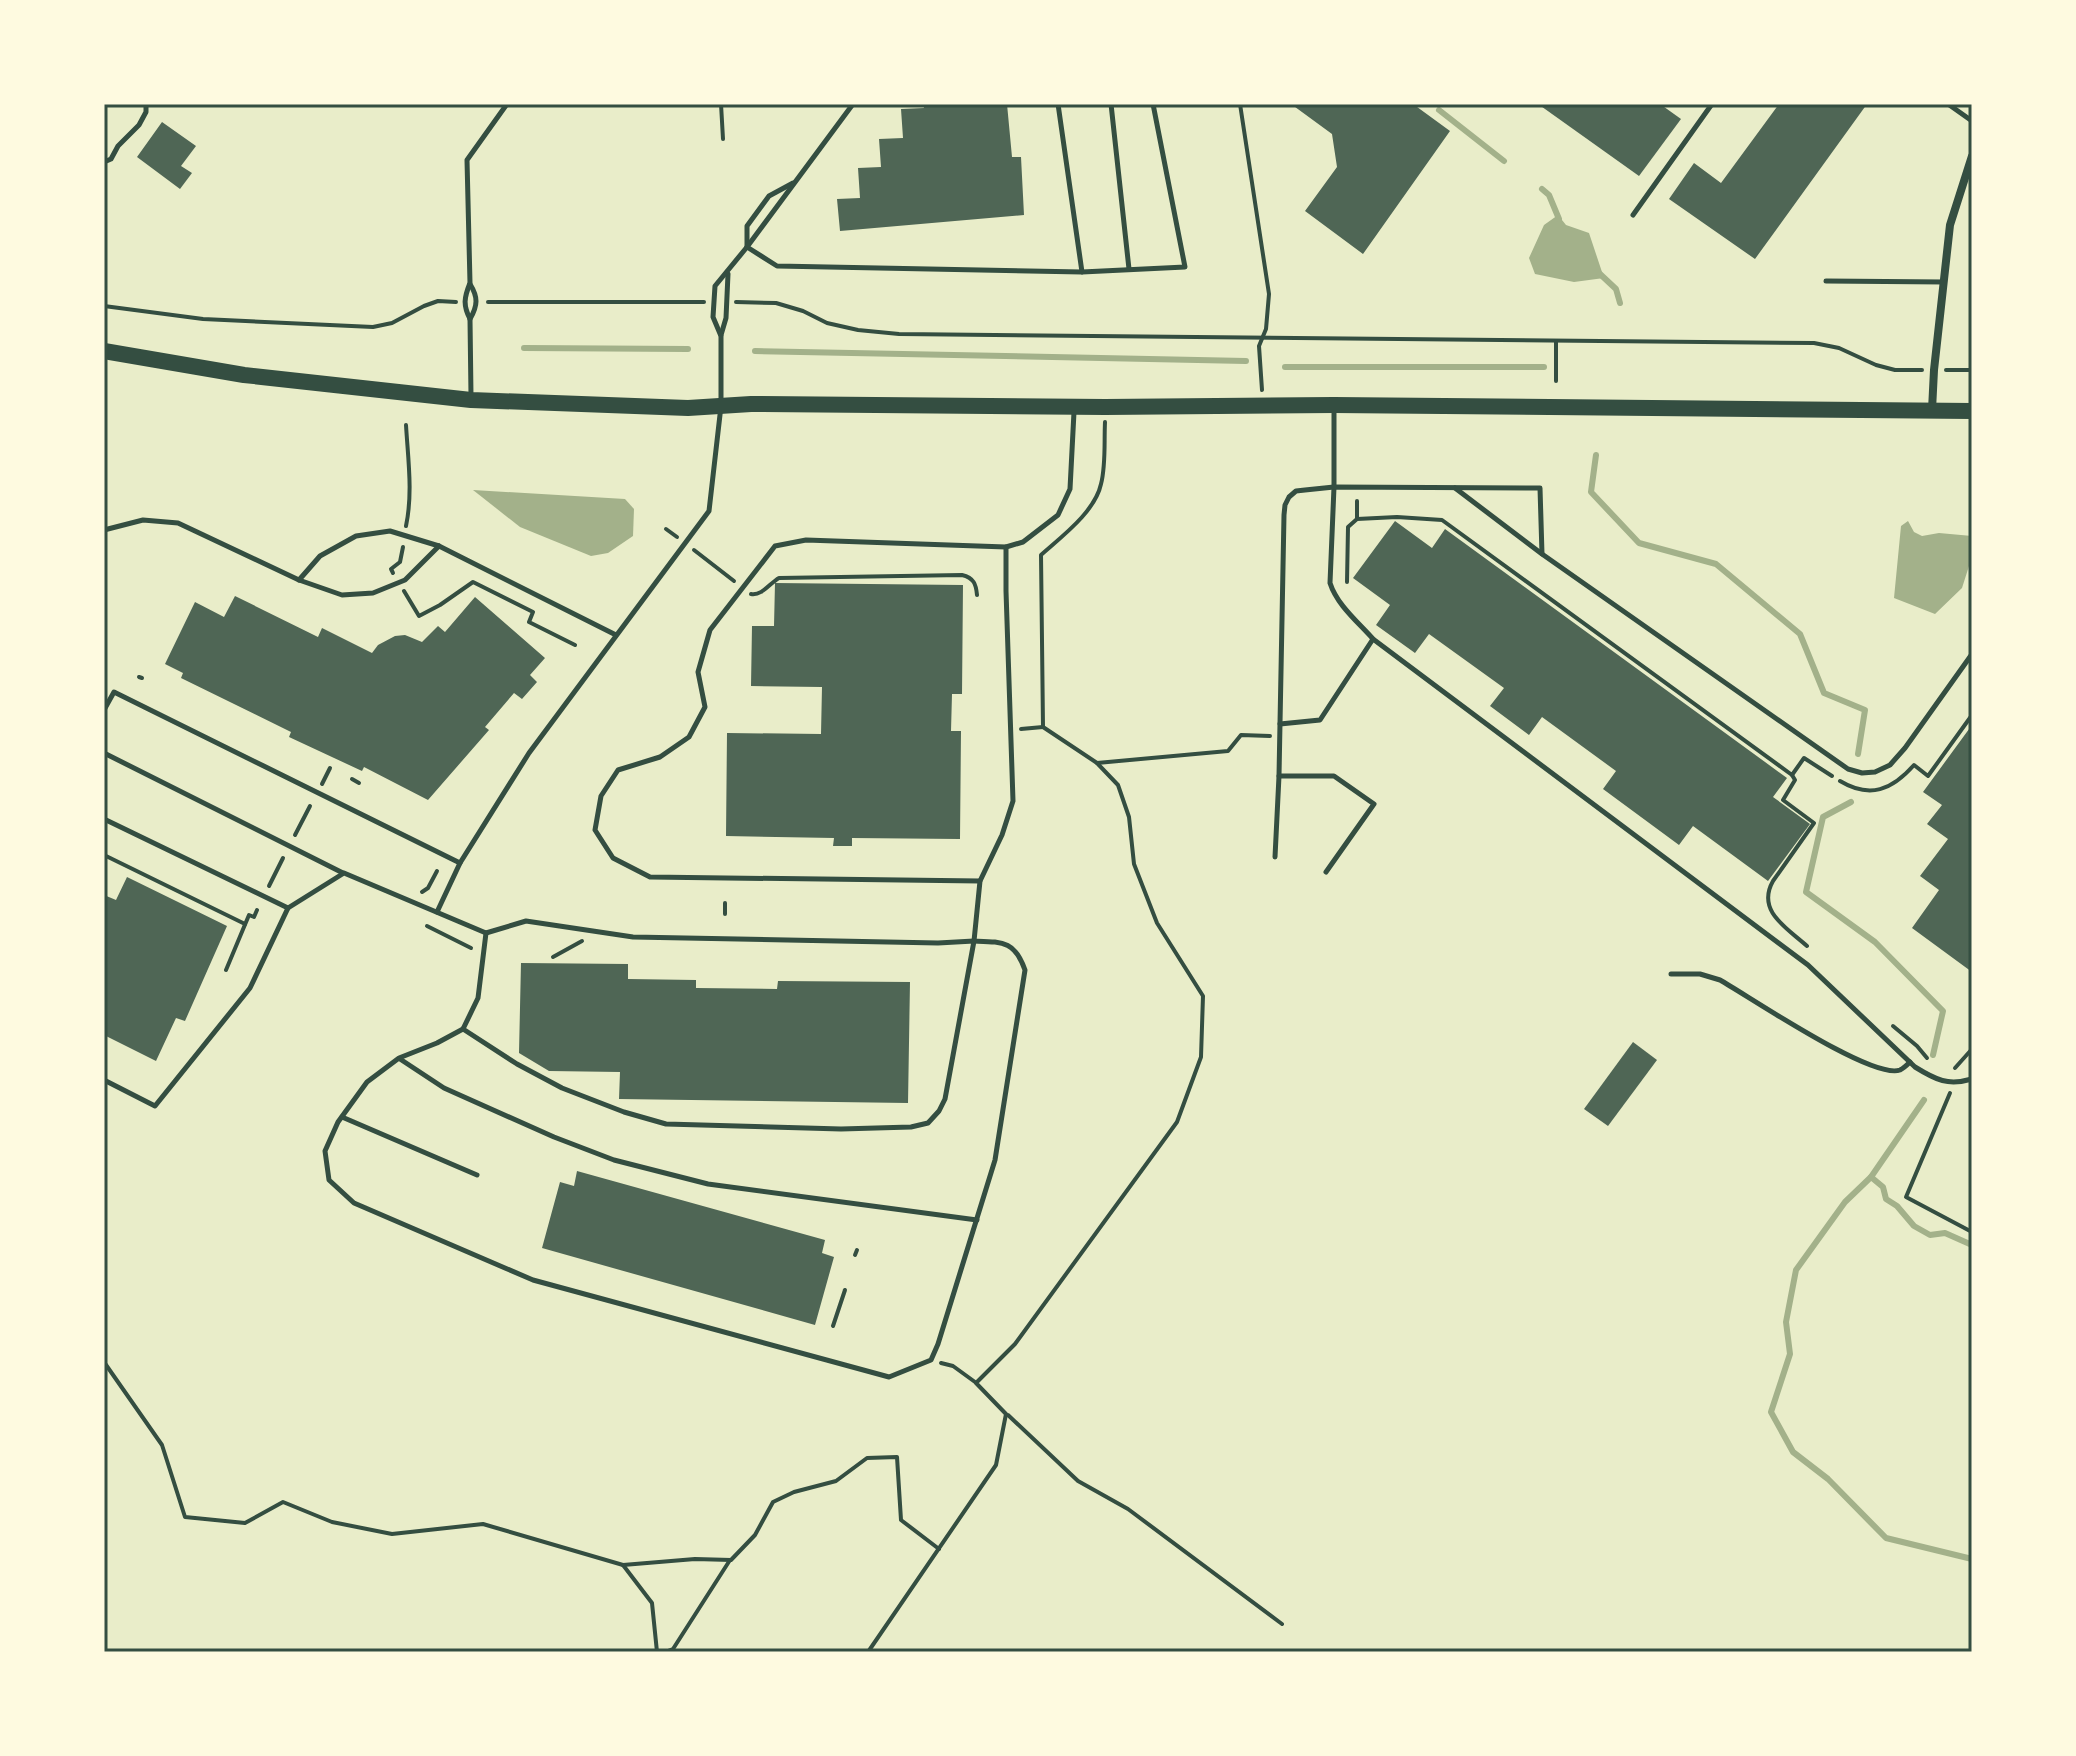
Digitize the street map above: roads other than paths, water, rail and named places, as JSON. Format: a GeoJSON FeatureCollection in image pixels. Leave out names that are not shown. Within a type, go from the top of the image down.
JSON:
{"type":"FeatureCollection","features":[{"type":"Feature","properties":{"kind":"main road"},"geometry":{"type":"LineString","coordinates":[[104,351],[244,375],[471,400],[688,408],[766,404],[1074,407],[1334,405],[1972,411]]}},
{"type":"Feature","properties":{"kind":"street"},"geometry":{"type":"LineString","coordinates":[[1932,410],[1950,225],[1972,156]]}},
{"type":"Feature","properties":{"kind":"lane"},"geometry":{"type":"LineString","coordinates":[[104,162],[111,159],[118,146],[139,125],[146,112],[146,104]]}},
{"type":"Feature","properties":{"kind":"lane"},"geometry":{"type":"LineString","coordinates":[[471,400],[470,319],[464,308],[464,297],[470,283],[467,160],[507,104]]}},
{"type":"Feature","properties":{"kind":"lane"},"geometry":{"type":"LineString","coordinates":[[721,336],[713,317],[715,286],[853,104]]}},
{"type":"Feature","properties":{"kind":"lane"},"geometry":{"type":"LineString","coordinates":[[1058,104],[1082,272]]}},
{"type":"Feature","properties":{"kind":"lane"},"geometry":{"type":"LineString","coordinates":[[1111,104],[1129,269]]}},
{"type":"Feature","properties":{"kind":"lane"},"geometry":{"type":"LineString","coordinates":[[747,247],[777,266],[1082,272],[1185,267],[1153,104]]}},
{"type":"Feature","properties":{"kind":"lane"},"geometry":{"type":"LineString","coordinates":[[1633,215],[1711,104]]}},
{"type":"Feature","properties":{"kind":"lane"},"geometry":{"type":"LineString","coordinates":[[1948,104],[1972,121]]}},
{"type":"Feature","properties":{"kind":"lane"},"geometry":{"type":"LineString","coordinates":[[747,247],[747,226],[769,196],[794,183]]}},
{"type":"Feature","properties":{"kind":"lane"},"geometry":{"type":"LineString","coordinates":[[437,912],[460,863],[529,753],[709,511],[721,406],[721,336],[726,318],[728,272]]}},
{"type":"Feature","properties":{"kind":"lane"},"geometry":{"type":"LineString","coordinates":[[1826,281],[1944,282]]}},
{"type":"Feature","properties":{"kind":"lane"},"geometry":{"type":"LineString","coordinates":[[470,283],[477,295],[476,308],[470,319]]}},
{"type":"Feature","properties":{"kind":"lane"},"geometry":{"type":"LineString","coordinates":[[1334,405],[1330,583],[1339,601],[1373,639],[1808,965],[1910,1062],[1933,1078],[1954,1083],[1972,1079]]}},
{"type":"Feature","properties":{"kind":"lane"},"geometry":{"type":"LineString","coordinates":[[980,881],[650,877],[613,858],[595,830],[601,796],[618,770],[660,757],[689,737],[705,707],[698,672],[710,630],[775,546],[806,540],[1006,547],[1023,542],[1058,515],[1070,489],[1074,407]]}},
{"type":"Feature","properties":{"kind":"lane"},"geometry":{"type":"LineString","coordinates":[[1275,857],[1285,505],[1289,497],[1296,491],[1334,487],[1540,488],[1542,554]]}},
{"type":"Feature","properties":{"kind":"lane"},"geometry":{"type":"LineString","coordinates":[[1454,488],[1542,554],[1848,769],[1862,773],[1875,772],[1890,765],[1972,654]]}},
{"type":"Feature","properties":{"kind":"lane"},"geometry":{"type":"LineString","coordinates":[[104,530],[143,520],[178,523],[299,580],[342,595],[373,593],[405,580],[439,546]]}},
{"type":"Feature","properties":{"kind":"lane"},"geometry":{"type":"LineString","coordinates":[[299,580],[320,556],[356,536],[390,531],[439,546],[616,635]]}},
{"type":"Feature","properties":{"kind":"lane"},"geometry":{"type":"LineString","coordinates":[[463,1029],[517,1064],[562,1088],[666,1124],[841,1129],[911,1127],[928,1123],[945,1099],[974,941],[980,881],[1002,835],[1013,801],[1006,547]]}},
{"type":"Feature","properties":{"kind":"lane"},"geometry":{"type":"LineString","coordinates":[[1280,724],[1320,720],[1373,639]]}},
{"type":"Feature","properties":{"kind":"lane"},"geometry":{"type":"LineString","coordinates":[[104,710],[114,692],[460,863]]}},
{"type":"Feature","properties":{"kind":"lane"},"geometry":{"type":"LineString","coordinates":[[104,753],[344,873],[486,933],[526,921],[633,937],[1005,942],[1020,954],[1025,970],[995,1160],[931,1360],[889,1377],[533,1280],[354,1203],[329,1180],[325,1151],[342,1117],[367,1082],[399,1058],[463,1029],[478,998],[486,933]]}},
{"type":"Feature","properties":{"kind":"lane"},"geometry":{"type":"LineString","coordinates":[[1279,776],[1334,776],[1374,804],[1326,872]]}},
{"type":"Feature","properties":{"kind":"lane"},"geometry":{"type":"LineString","coordinates":[[104,819],[288,908]]}},
{"type":"Feature","properties":{"kind":"lane"},"geometry":{"type":"LineString","coordinates":[[104,1080],[155,1106],[250,988],[288,908],[344,873]]}},
{"type":"Feature","properties":{"kind":"lane"},"geometry":{"type":"LineString","coordinates":[[1671,974],[1700,974],[1720,980],[1836,1051],[1858,1061],[1892,1070],[1900,1070],[1910,1062]]}},
{"type":"Feature","properties":{"kind":"lane"},"geometry":{"type":"LineString","coordinates":[[399,1058],[444,1088],[614,1160],[708,1184],[977,1220]]}},
{"type":"Feature","properties":{"kind":"lane"},"geometry":{"type":"LineString","coordinates":[[342,1117],[477,1175]]}},
{"type":"Feature","properties":{"kind":"waterway"},"geometry":{"type":"LineString","coordinates":[[1439,110],[1504,161]]}},
{"type":"Feature","properties":{"kind":"waterway"},"geometry":{"type":"LineString","coordinates":[[1542,189],[1549,195],[1559,219]]}},
{"type":"Feature","properties":{"kind":"waterway"},"geometry":{"type":"LineString","coordinates":[[1600,274],[1616,289],[1620,303]]}},
{"type":"Feature","properties":{"kind":"waterway"},"geometry":{"type":"LineString","coordinates":[[524,348],[688,349]]}},
{"type":"Feature","properties":{"kind":"waterway"},"geometry":{"type":"LineString","coordinates":[[755,351],[1246,361]]}},
{"type":"Feature","properties":{"kind":"waterway"},"geometry":{"type":"LineString","coordinates":[[1285,367],[1544,367]]}},
{"type":"Feature","properties":{"kind":"waterway"},"geometry":{"type":"LineString","coordinates":[[1596,455],[1591,492],[1639,543],[1716,564],[1800,634],[1824,693],[1865,710],[1858,754]]}},
{"type":"Feature","properties":{"kind":"waterway"},"geometry":{"type":"LineString","coordinates":[[1851,802],[1823,817],[1806,892],[1875,942],[1943,1011],[1933,1055]]}},
{"type":"Feature","properties":{"kind":"waterway"},"geometry":{"type":"LineString","coordinates":[[1924,1100],[1871,1177],[1845,1202],[1796,1270],[1786,1322],[1790,1354],[1771,1412],[1793,1452],[1828,1479],[1886,1538],[1972,1559]]}},
{"type":"Feature","properties":{"kind":"waterway"},"geometry":{"type":"LineString","coordinates":[[1871,1177],[1883,1187],[1886,1199],[1897,1206],[1914,1226],[1930,1235],[1945,1233],[1972,1245]]}}]}
